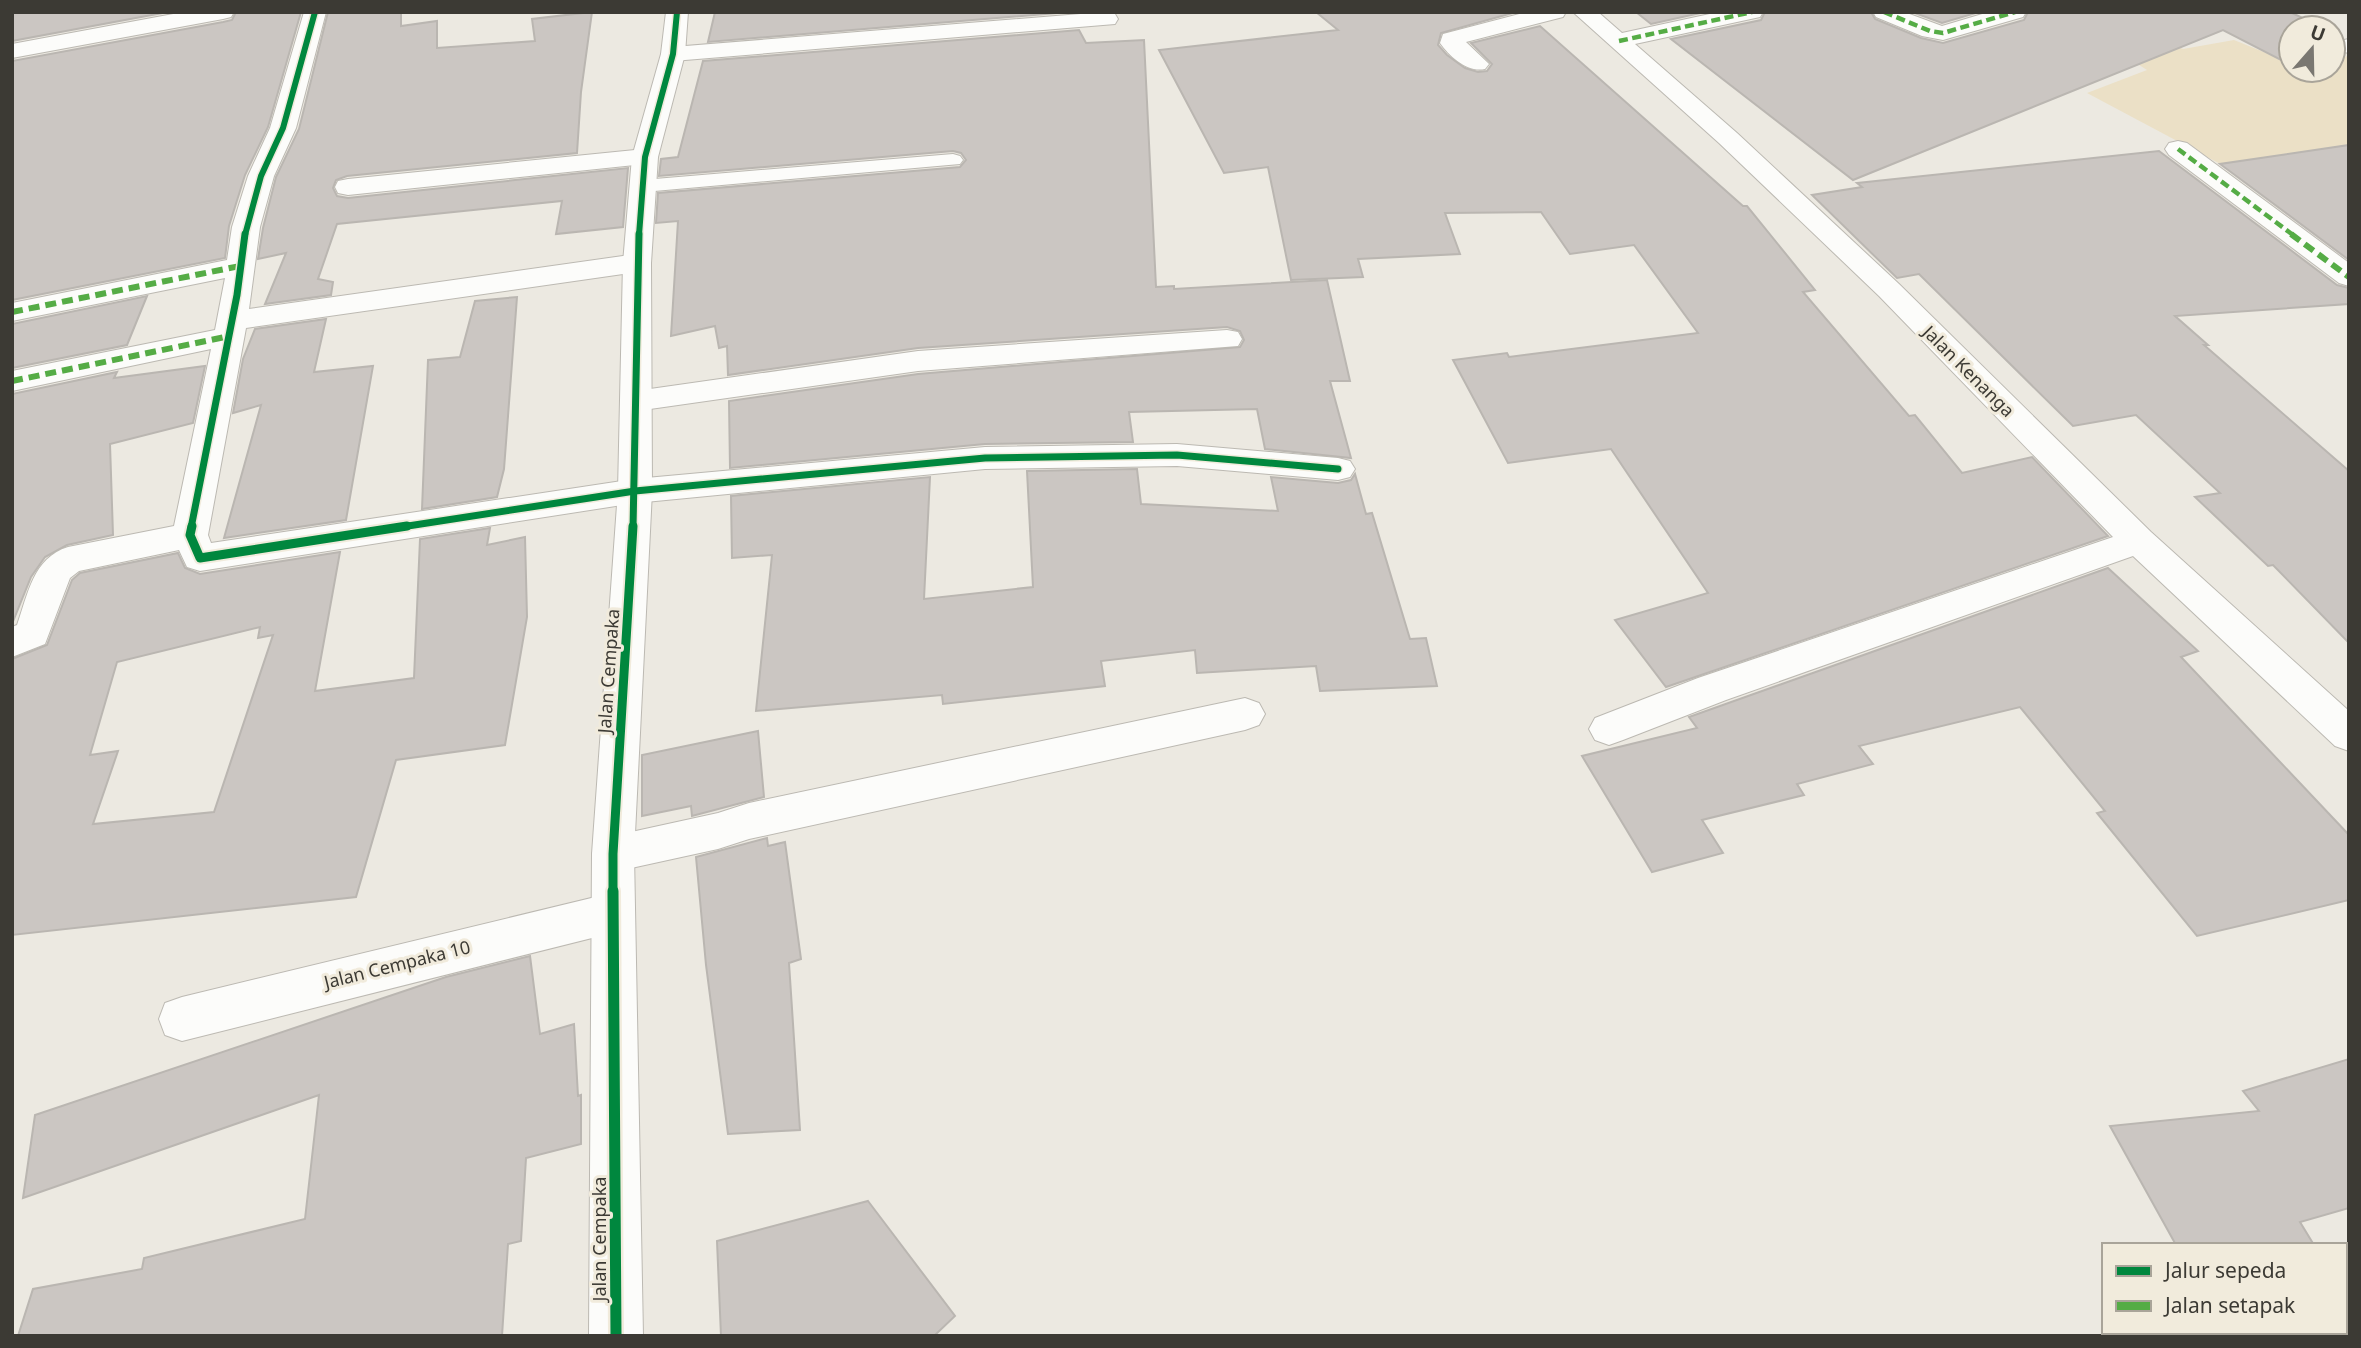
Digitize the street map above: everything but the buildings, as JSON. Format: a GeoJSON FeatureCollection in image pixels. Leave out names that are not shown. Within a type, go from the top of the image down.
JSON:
{"type":"FeatureCollection","features":[{"type":"Feature","properties":{"kind":"street"},"geometry":{"type":"LineString","coordinates":[[12,51],[223,12]]}},
{"type":"Feature","properties":{"kind":"street"},"geometry":{"type":"LineString","coordinates":[[315,12],[283,128],[261,176],[250,214],[231,329],[190,536],[200,558],[635,491],[985,458],[1178,454],[1338,469]]}},
{"type":"Feature","properties":{"kind":"street","name":"Jalan Cempaka"},"geometry":{"type":"LineString","coordinates":[[616,1336],[613,854],[635,491],[637,263],[644,172],[673,54],[677,12]]}},
{"type":"Feature","properties":{"kind":"street"},"geometry":{"type":"LineString","coordinates":[[1476,64],[1451,43],[1451,39],[1555,12]]}},
{"type":"Feature","properties":{"kind":"street","name":"Jalan Kenanga"},"geometry":{"type":"LineString","coordinates":[[1584,12],[1728,138],[1889,289],[2139,541],[2349,735]]}},
{"type":"Feature","properties":{"kind":"street"},"geometry":{"type":"LineString","coordinates":[[1619,41],[1752,12]]}},
{"type":"Feature","properties":{"kind":"street"},"geometry":{"type":"LineString","coordinates":[[1884,12],[1930,31],[1943,33],[2015,12]]}},
{"type":"Feature","properties":{"kind":"street"},"geometry":{"type":"LineString","coordinates":[[673,54],[1107,19]]}},
{"type":"Feature","properties":{"kind":"street"},"geometry":{"type":"LineString","coordinates":[[2178,149],[2349,277]]}},
{"type":"Feature","properties":{"kind":"street"},"geometry":{"type":"LineString","coordinates":[[348,187],[644,172]]}},
{"type":"Feature","properties":{"kind":"street"},"geometry":{"type":"LineString","coordinates":[[12,381],[231,329],[637,263]]}},
{"type":"Feature","properties":{"kind":"street"},"geometry":{"type":"LineString","coordinates":[[12,312],[240,266]]}},
{"type":"Feature","properties":{"kind":"street"},"geometry":{"type":"LineString","coordinates":[[636,401],[918,361],[1227,339]]}},
{"type":"Feature","properties":{"kind":"street"},"geometry":{"type":"LineString","coordinates":[[12,643],[32,634],[54,570],[68,561],[190,536]]}},
{"type":"Feature","properties":{"kind":"street"},"geometry":{"type":"LineString","coordinates":[[1609,729],[1712,689],[2139,541]]}},
{"type":"Feature","properties":{"kind":"street"},"geometry":{"type":"LineString","coordinates":[[613,854],[718,831],[749,821],[1245,714]]}},
{"type":"Feature","properties":{"kind":"street","name":"Jalan Cempaka 10"},"geometry":{"type":"LineString","coordinates":[[182,1018],[612,913]]}},
{"type":"Feature","properties":{"kind":"lane"},"geometry":{"type":"LineString","coordinates":[[644,172],[953,160]]}},
{"type":"Feature","properties":{"kind":"shaded area"},"geometry":{"type":"Polygon","coordinates":[[[2100,12],[2183,49],[2234,40],[2277,57],[2277,84],[2347,84],[2349,56],[2349,198],[2301,207],[2087,93],[2147,70],[2062,16],[2100,12]]]}},
{"type":"Feature","properties":{"kind":"marked path"},"geometry":{"type":"LineString","coordinates":[[1619,41],[1752,12]]}},
{"type":"Feature","properties":{"kind":"marked path"},"geometry":{"type":"LineString","coordinates":[[1884,12],[1930,31],[1943,33],[2015,12]]}},
{"type":"Feature","properties":{"kind":"marked path"},"geometry":{"type":"LineString","coordinates":[[2178,149],[2349,277]]}},
{"type":"Feature","properties":{"kind":"marked path"},"geometry":{"type":"LineString","coordinates":[[12,312],[240,266]]}},
{"type":"Feature","properties":{"kind":"marked path"},"geometry":{"type":"LineString","coordinates":[[12,381],[230,336]]}},
{"type":"Feature","properties":{"kind":"cycle path"},"geometry":{"type":"LineString","coordinates":[[315,12],[283,128],[261,176],[246,227],[237,295],[190,535],[200,558],[635,491],[985,458],[1177,455],[1338,469]]}},
{"type":"Feature","properties":{"kind":"cycle path"},"geometry":{"type":"LineString","coordinates":[[616,1336],[613,854],[635,491],[637,263],[645,157],[673,54],[677,12]]}}]}
